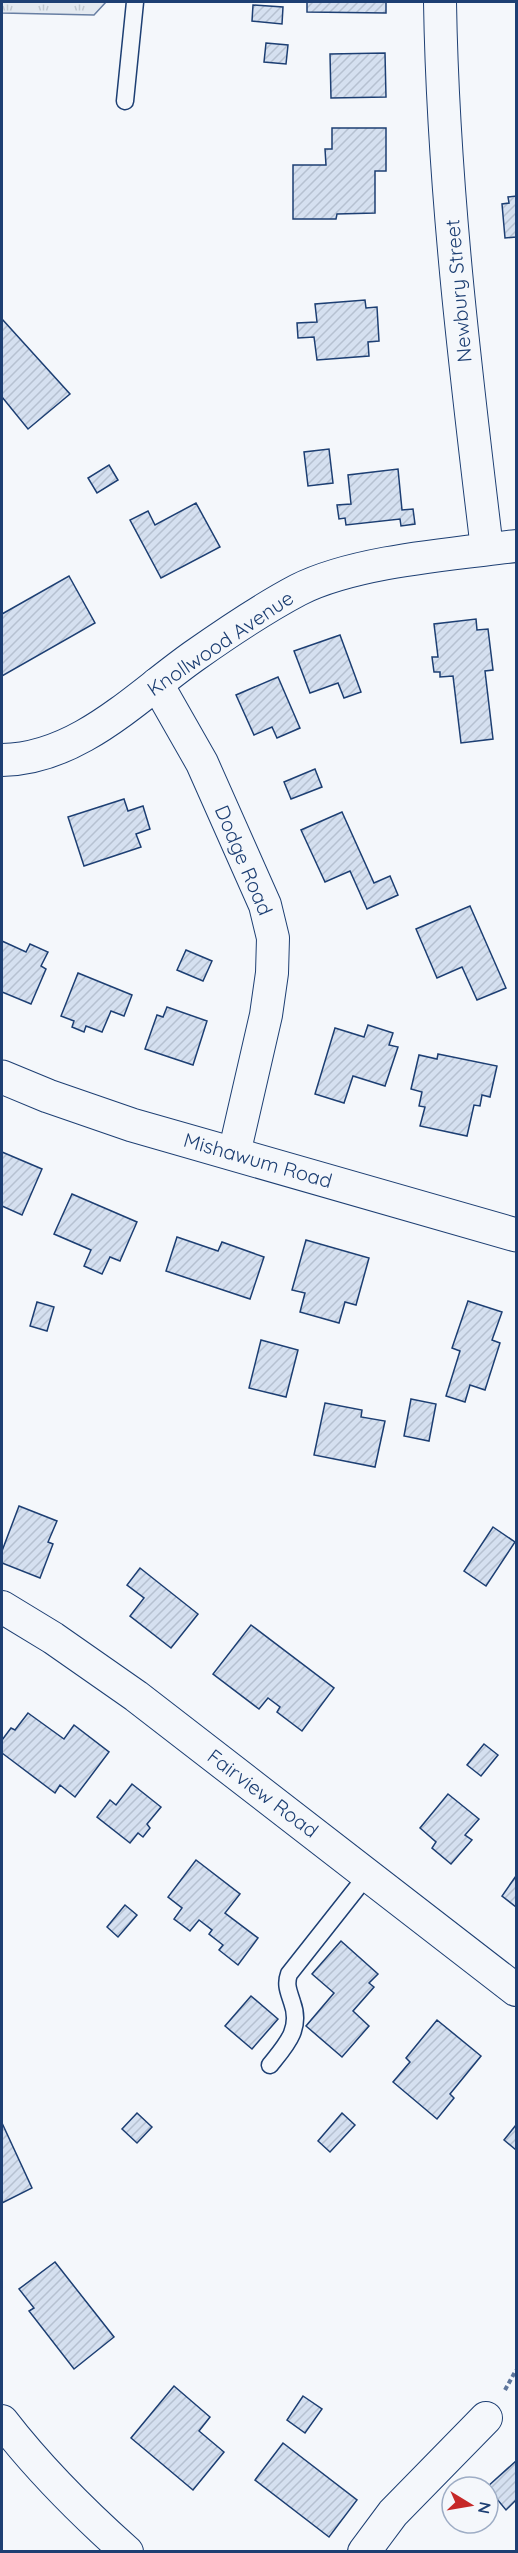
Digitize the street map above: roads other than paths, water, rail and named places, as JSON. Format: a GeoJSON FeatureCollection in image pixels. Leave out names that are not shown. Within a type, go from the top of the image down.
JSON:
{"type":"FeatureCollection","features":[{"type":"Feature","properties":{"kind":"main road","name":"Mishawum Road"},"geometry":{"type":"LineString","coordinates":[[2,1077],[89,1111],[234,1155],[516,1235]]}},
{"type":"Feature","properties":{"kind":"street","name":"Newbury Street"},"geometry":{"type":"LineString","coordinates":[[440,2],[455,282],[502,548]]}},
{"type":"Feature","properties":{"kind":"street","name":"Knollwood Avenue"},"geometry":{"type":"LineString","coordinates":[[2,760],[24,758],[54,750],[96,728],[194,656],[300,589],[381,565],[502,548]]}},
{"type":"Feature","properties":{"kind":"street","name":"Dodge Road"},"geometry":{"type":"LineString","coordinates":[[157,684],[202,763],[265,905],[273,938],[272,974],[266,1015],[234,1155]]}},
{"type":"Feature","properties":{"kind":"street","name":"Fairview Road"},"geometry":{"type":"LineString","coordinates":[[2,1607],[53,1638],[136,1696],[516,1990]]}},
{"type":"Feature","properties":{"kind":"street"},"geometry":{"type":"LineString","coordinates":[[364,2552],[393,2514],[486,2418]]}},
{"type":"Feature","properties":{"kind":"street"},"geometry":{"type":"LineString","coordinates":[[2,2421],[50,2478],[93,2522],[127,2552]]}},
{"type":"Feature","properties":{"kind":"lane"},"geometry":{"type":"LineString","coordinates":[[125,101],[135,2]]}},
{"type":"Feature","properties":{"kind":"lane"},"geometry":{"type":"LineString","coordinates":[[270,2065],[294,2031],[296,2016],[287,1989],[289,1974],[368,1874]]}}]}
